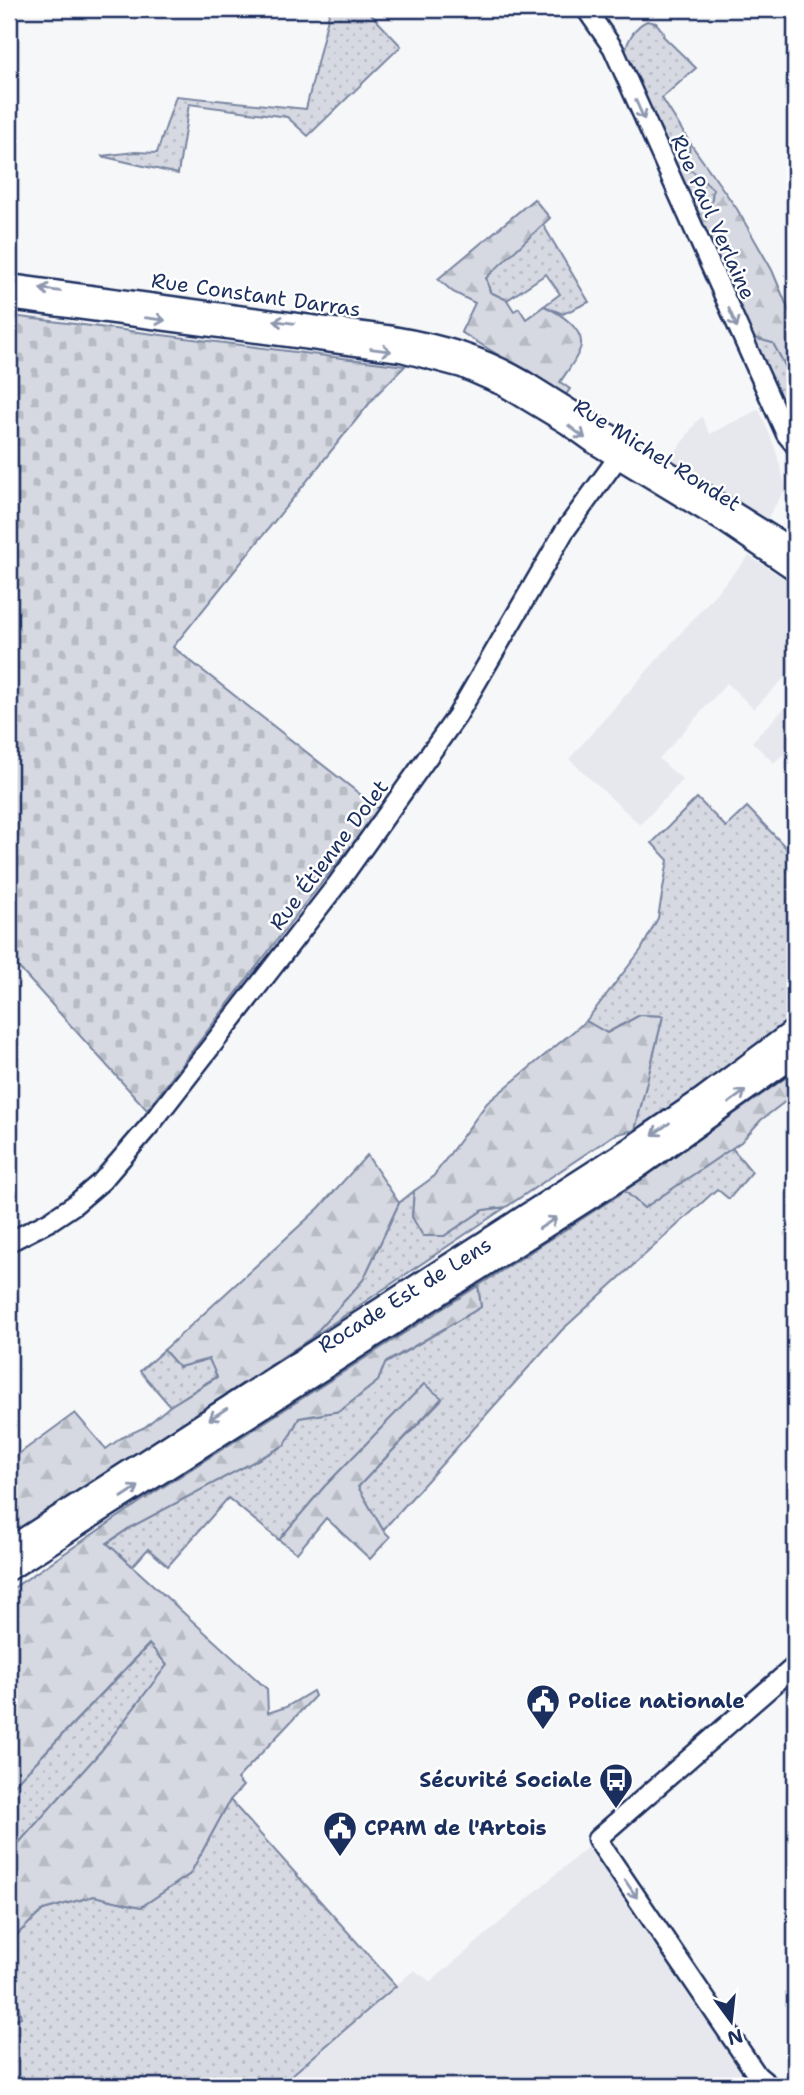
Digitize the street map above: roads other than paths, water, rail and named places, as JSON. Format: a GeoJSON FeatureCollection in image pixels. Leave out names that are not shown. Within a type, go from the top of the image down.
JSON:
{"type":"FeatureCollection","features":[{"type":"Feature","properties":{"kind":"highway","name":"Rocade Est de Lens"},"geometry":{"type":"LineString","coordinates":[[13,1546],[628,1151],[704,1099],[795,1031]]}},
{"type":"Feature","properties":{"kind":"highway","name":"Rocade Est de Lens"},"geometry":{"type":"LineString","coordinates":[[9,1569],[638,1166],[795,1054]]}},
{"type":"Feature","properties":{"kind":"highway"},"geometry":{"type":"LineString","coordinates":[[9,1577],[72,1529]]}},
{"type":"Feature","properties":{"kind":"main road","name":"Rue Paul Verlaine"},"geometry":{"type":"LineString","coordinates":[[586,9],[613,48],[786,434],[795,445]]}},
{"type":"Feature","properties":{"kind":"main road","name":"Rue Constant Darras"},"geometry":{"type":"LineString","coordinates":[[9,284],[393,336],[445,346],[493,372]]}},
{"type":"Feature","properties":{"kind":"main road","name":"Rue Constant Darras"},"geometry":{"type":"LineString","coordinates":[[9,300],[401,352],[463,368],[493,372]]}},
{"type":"Feature","properties":{"kind":"main road","name":"Rue Michel Rondet"},"geometry":{"type":"LineString","coordinates":[[493,372],[794,561]]}},
{"type":"Feature","properties":{"kind":"main road","name":"Rue Étienne Dolet"},"geometry":{"type":"LineString","coordinates":[[9,1242],[50,1221],[90,1192],[151,1124],[338,883],[418,773],[465,705],[564,531],[622,452]]}},
{"type":"Feature","properties":{"kind":"main road"},"geometry":{"type":"LineString","coordinates":[[761,2082],[597,1839],[795,1666]]}},
{"type":"Feature","properties":{"kind":"place","name":"Police nationale"},"geometry":{"type":"Point","coordinates":[543,1731]}},
{"type":"Feature","properties":{"kind":"place","name":"Sécurité Sociale"},"geometry":{"type":"Point","coordinates":[616,1810]}},
{"type":"Feature","properties":{"kind":"place","name":"CPAM de l'Artois"},"geometry":{"type":"Point","coordinates":[340,1858]}}]}
